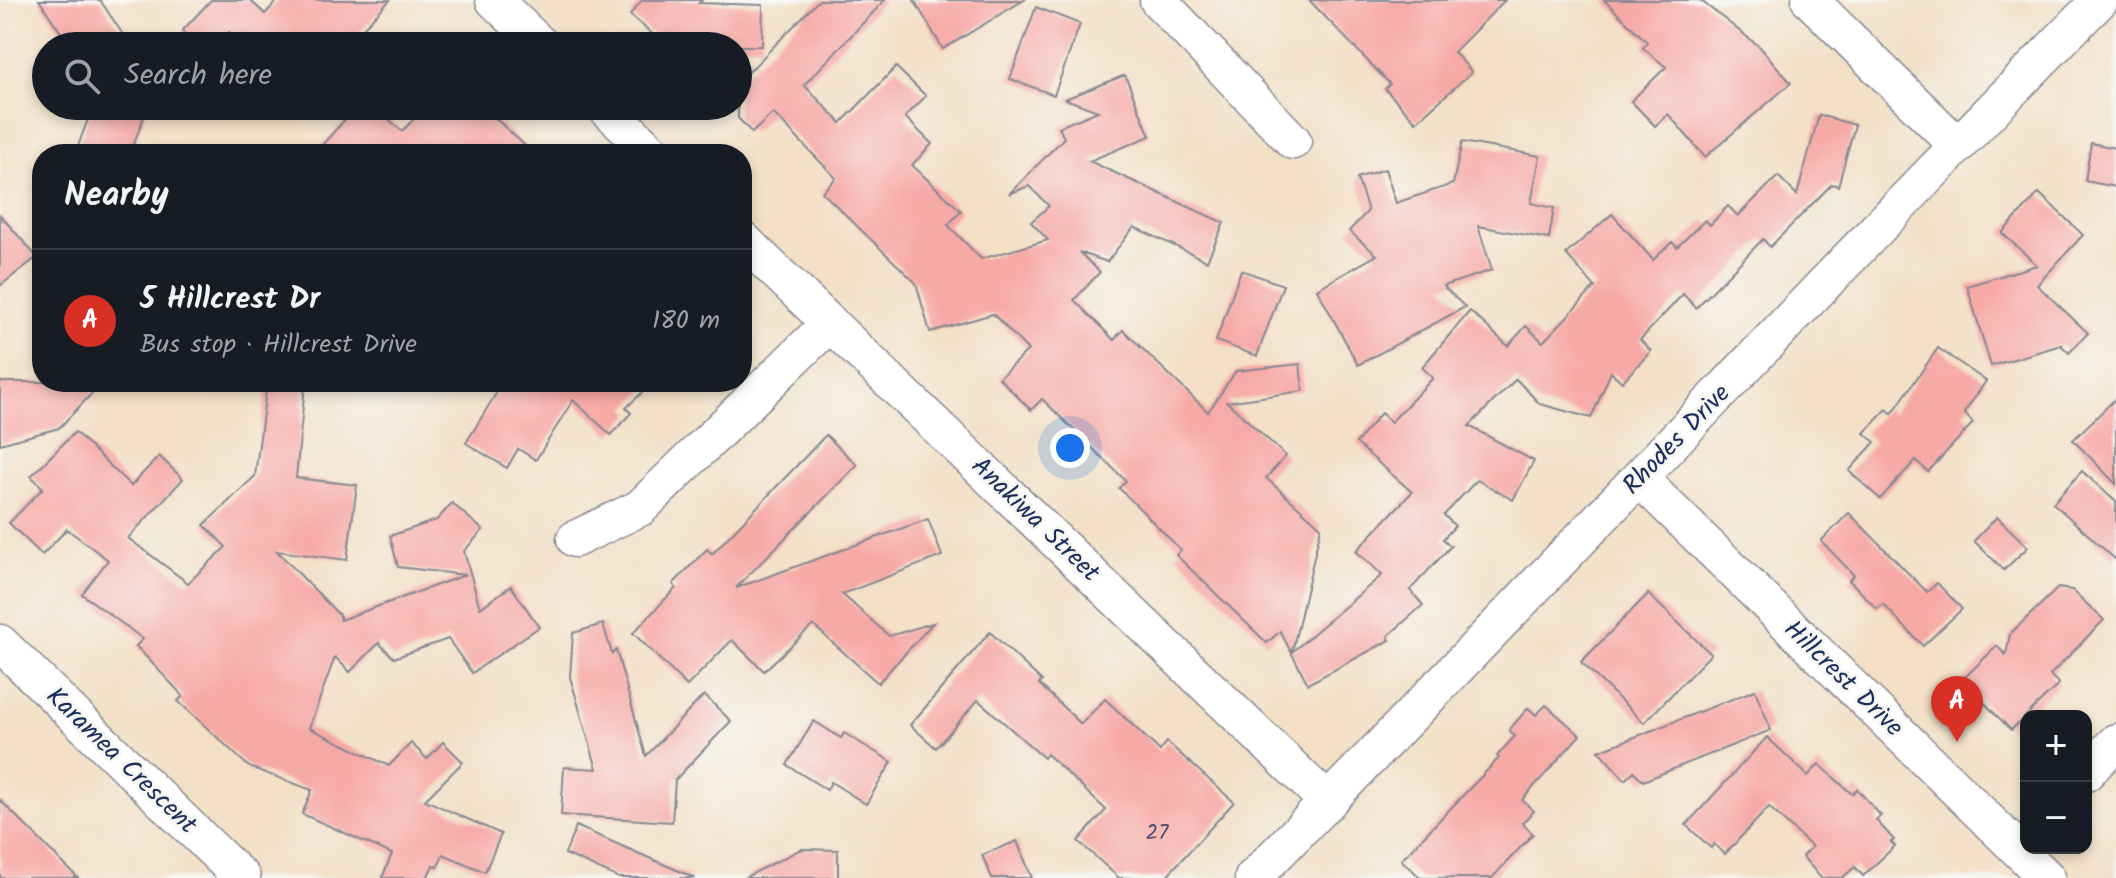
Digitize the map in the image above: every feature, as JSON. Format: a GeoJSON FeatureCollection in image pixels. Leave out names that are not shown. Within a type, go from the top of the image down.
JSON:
{"type":"FeatureCollection","features":[{"type":"Feature","properties":{"kind":"street"},"geometry":{"type":"LineString","coordinates":[[494,0],[527,32]]}},
{"type":"Feature","properties":{"kind":"street"},"geometry":{"type":"LineString","coordinates":[[1158,0],[1293,141]]}},
{"type":"Feature","properties":{"kind":"street"},"geometry":{"type":"LineString","coordinates":[[1810,0],[1957,145]]}},
{"type":"Feature","properties":{"kind":"street","name":"Rhodes Drive"},"geometry":{"type":"LineString","coordinates":[[1253,878],[2100,0]]}},
{"type":"Feature","properties":{"kind":"street"},"geometry":{"type":"LineString","coordinates":[[619,120],[644,144]]}},
{"type":"Feature","properties":{"kind":"street","name":"Anakiwa Street"},"geometry":{"type":"LineString","coordinates":[[752,249],[1328,802]]}},
{"type":"Feature","properties":{"kind":"street"},"geometry":{"type":"LineString","coordinates":[[575,539],[640,508],[830,323]]}},
{"type":"Feature","properties":{"kind":"street","name":"Hillcrest Drive"},"geometry":{"type":"LineString","coordinates":[[1640,479],[2020,840]]}},
{"type":"Feature","properties":{"kind":"street","name":"Karamea Crescent"},"geometry":{"type":"LineString","coordinates":[[0,643],[242,878]]}},
{"type":"Feature","properties":{"kind":"street"},"geometry":{"type":"LineString","coordinates":[[2092,767],[2116,742]]}},
{"type":"Feature","properties":{"kind":"street","name":"Hillcrest Drive"},"geometry":{"type":"LineString","coordinates":[[2030,854],[2047,878]]}},
{"type":"Feature","properties":{"kind":"building"},"geometry":{"type":"Polygon","coordinates":[[[39,0],[100,0],[121,32],[61,32],[39,0]]]}},
{"type":"Feature","properties":{"kind":"building"},"geometry":{"type":"Polygon","coordinates":[[[211,0],[250,0],[265,14],[278,0],[390,0],[359,32],[182,31],[211,0]]]}},
{"type":"Feature","properties":{"kind":"building"},"geometry":{"type":"Polygon","coordinates":[[[642,0],[702,0],[699,3],[763,5],[762,46],[752,46],[752,32],[650,32],[630,15],[642,0]]]}},
{"type":"Feature","properties":{"kind":"building"},"geometry":{"type":"Polygon","coordinates":[[[819,0],[885,0],[804,85],[841,123],[896,67],[926,96],[905,117],[932,144],[912,165],[961,211],[948,225],[981,259],[1048,240],[1031,222],[1049,206],[1029,186],[1009,194],[1064,138],[1059,127],[1098,111],[1065,99],[1125,75],[1150,136],[1089,161],[1224,223],[1207,261],[1134,227],[1107,262],[1079,252],[1100,272],[1074,300],[1114,340],[1123,330],[1208,412],[1236,371],[1300,364],[1303,391],[1227,402],[1286,456],[1266,478],[1321,527],[1292,652],[1382,575],[1356,551],[1412,492],[1356,443],[1381,413],[1391,422],[1433,378],[1422,367],[1470,311],[1508,346],[1526,326],[1543,342],[1595,287],[1566,254],[1612,214],[1653,260],[1672,242],[1677,247],[1705,220],[1710,225],[1728,206],[1738,216],[1778,176],[1797,195],[1819,115],[1855,125],[1838,186],[1832,184],[1770,247],[1763,239],[1696,308],[1683,294],[1640,340],[1651,351],[1622,382],[1611,372],[1591,418],[1540,404],[1516,379],[1469,426],[1534,461],[1513,500],[1477,480],[1444,515],[1455,526],[1443,539],[1451,546],[1410,590],[1423,605],[1388,636],[1390,640],[1308,684],[1280,631],[1267,643],[1176,555],[1181,550],[1119,488],[1126,481],[1042,399],[1031,410],[999,378],[1028,350],[993,314],[930,332],[916,283],[822,192],[836,178],[773,113],[752,133],[740,120],[752,120],[752,69],[819,0]]]}},
{"type":"Feature","properties":{"kind":"building"},"geometry":{"type":"Polygon","coordinates":[[[914,0],[1024,0],[943,49],[914,0]]]}},
{"type":"Feature","properties":{"kind":"building"},"geometry":{"type":"Polygon","coordinates":[[[1309,0],[1505,0],[1454,52],[1472,72],[1416,122],[1385,89],[1390,84],[1309,0]]]}},
{"type":"Feature","properties":{"kind":"building"},"geometry":{"type":"Polygon","coordinates":[[[1604,0],[1700,0],[1760,47],[1791,83],[1705,157],[1668,114],[1655,126],[1631,101],[1666,67],[1643,48],[1647,42],[1604,0]]]}},
{"type":"Feature","properties":{"kind":"building"},"geometry":{"type":"Polygon","coordinates":[[[1036,7],[1080,24],[1054,95],[1010,79],[1036,7]]]}},
{"type":"Feature","properties":{"kind":"building"},"geometry":{"type":"Polygon","coordinates":[[[88,120],[143,120],[134,144],[79,144],[88,120]]]}},
{"type":"Feature","properties":{"kind":"building"},"geometry":{"type":"Polygon","coordinates":[[[344,120],[390,120],[402,131],[413,120],[497,120],[523,144],[323,144],[344,120]]]}},
{"type":"Feature","properties":{"kind":"building"},"geometry":{"type":"Polygon","coordinates":[[[1462,142],[1540,156],[1531,203],[1554,208],[1549,239],[1478,226],[1492,270],[1443,286],[1465,307],[1358,365],[1317,289],[1377,255],[1349,231],[1368,211],[1357,178],[1385,169],[1396,203],[1453,184],[1462,142]]]}},
{"type":"Feature","properties":{"kind":"building"},"geometry":{"type":"Polygon","coordinates":[[[2091,143],[2116,148],[2116,187],[2085,181],[2091,143]]]}},
{"type":"Feature","properties":{"kind":"building"},"geometry":{"type":"Polygon","coordinates":[[[2039,193],[2083,235],[2037,285],[2088,333],[2069,353],[2061,345],[1991,366],[1967,286],[2037,265],[2002,233],[2039,193]]]}},
{"type":"Feature","properties":{"kind":"building"},"geometry":{"type":"Polygon","coordinates":[[[0,215],[32,251],[32,261],[0,286],[0,215]]]}},
{"type":"Feature","properties":{"kind":"building"},"geometry":{"type":"Polygon","coordinates":[[[1241,270],[1283,285],[1257,356],[1216,341],[1241,270]]]}},
{"type":"Feature","properties":{"kind":"building"},"geometry":{"type":"Polygon","coordinates":[[[1938,348],[1986,381],[1964,413],[1973,423],[1928,472],[1916,460],[1880,499],[1849,471],[1875,442],[1864,433],[1887,409],[1892,414],[1938,348]]]}},
{"type":"Feature","properties":{"kind":"building"},"geometry":{"type":"Polygon","coordinates":[[[0,382],[32,382],[32,392],[93,392],[59,428],[0,444],[0,382]]]}},
{"type":"Feature","properties":{"kind":"building"},"geometry":{"type":"Polygon","coordinates":[[[266,392],[304,392],[296,478],[357,485],[347,560],[277,551],[340,616],[340,620],[465,575],[398,567],[390,536],[437,520],[452,503],[483,530],[464,551],[480,608],[511,586],[539,627],[472,673],[448,639],[394,658],[379,643],[350,672],[335,657],[309,728],[389,766],[411,743],[427,759],[443,742],[463,762],[425,800],[501,834],[485,872],[443,854],[438,867],[433,865],[427,878],[382,878],[392,854],[302,814],[312,790],[249,767],[178,701],[183,696],[136,646],[143,639],[82,594],[108,560],[67,529],[42,555],[9,523],[43,488],[31,476],[75,432],[131,486],[159,456],[183,479],[128,538],[188,583],[226,547],[204,525],[255,476],[266,392]]]}},
{"type":"Feature","properties":{"kind":"building"},"geometry":{"type":"Polygon","coordinates":[[[497,392],[643,392],[626,408],[631,413],[611,435],[573,400],[536,460],[518,449],[507,468],[466,443],[497,392]]]}},
{"type":"Feature","properties":{"kind":"building"},"geometry":{"type":"Polygon","coordinates":[[[2116,398],[2116,484],[2073,440],[2116,398]]]}},
{"type":"Feature","properties":{"kind":"building"},"geometry":{"type":"Polygon","coordinates":[[[826,435],[857,465],[736,588],[928,519],[942,556],[842,594],[889,636],[933,623],[878,683],[813,625],[764,671],[732,640],[687,686],[633,633],[676,588],[673,584],[707,549],[712,554],[826,435]]]}},
{"type":"Feature","properties":{"kind":"building"},"geometry":{"type":"Polygon","coordinates":[[[2082,471],[2116,502],[2116,560],[2053,503],[2082,471]]]}},
{"type":"Feature","properties":{"kind":"building"},"geometry":{"type":"Polygon","coordinates":[[[1849,513],[1927,592],[1937,583],[1962,609],[1923,646],[1883,604],[1877,609],[1849,580],[1854,575],[1821,541],[1849,513]]]}},
{"type":"Feature","properties":{"kind":"building"},"geometry":{"type":"Polygon","coordinates":[[[1997,517],[2028,547],[2004,570],[1974,541],[1997,517]]]}},
{"type":"Feature","properties":{"kind":"building"},"geometry":{"type":"Polygon","coordinates":[[[2058,588],[2072,590],[2104,620],[2050,675],[2059,684],[2032,710],[2020,710],[2020,721],[2011,730],[1962,680],[1997,646],[2006,655],[2010,634],[2058,588]]]}},
{"type":"Feature","properties":{"kind":"building"},"geometry":{"type":"Polygon","coordinates":[[[1648,594],[1711,654],[1644,723],[1581,662],[1648,594]]]}},
{"type":"Feature","properties":{"kind":"building"},"geometry":{"type":"Polygon","coordinates":[[[603,624],[612,654],[616,650],[646,756],[704,695],[731,721],[675,780],[672,822],[561,815],[564,767],[597,769],[570,677],[573,633],[603,624]]]}},
{"type":"Feature","properties":{"kind":"building"},"geometry":{"type":"Polygon","coordinates":[[[990,632],[1042,681],[1039,684],[1081,724],[1105,699],[1160,751],[1167,742],[1234,802],[1165,878],[1119,878],[1078,841],[1106,810],[1047,754],[1044,758],[978,700],[936,748],[910,725],[990,632]]]}},
{"type":"Feature","properties":{"kind":"building"},"geometry":{"type":"Polygon","coordinates":[[[1755,690],[1771,730],[1643,781],[1634,771],[1625,780],[1599,751],[1755,690]]]}},
{"type":"Feature","properties":{"kind":"building"},"geometry":{"type":"Polygon","coordinates":[[[1546,705],[1580,735],[1522,800],[1534,811],[1522,823],[1533,834],[1492,878],[1421,878],[1401,860],[1499,758],[1497,756],[1515,736],[1509,730],[1528,708],[1536,715],[1546,705]]]}},
{"type":"Feature","properties":{"kind":"building"},"geometry":{"type":"Polygon","coordinates":[[[814,721],[841,738],[844,733],[892,762],[866,804],[831,782],[827,790],[787,765],[814,721]]]}},
{"type":"Feature","properties":{"kind":"building"},"geometry":{"type":"Polygon","coordinates":[[[1767,737],[1808,776],[1819,764],[1852,794],[1857,789],[1881,816],[1876,820],[1894,840],[1891,842],[1895,846],[1863,876],[1855,867],[1842,878],[1821,878],[1802,856],[1812,847],[1769,807],[1725,854],[1714,844],[1711,848],[1686,825],[1767,737]]]}},
{"type":"Feature","properties":{"kind":"building"},"geometry":{"type":"Polygon","coordinates":[[[0,800],[78,878],[0,878],[0,800]]]}},
{"type":"Feature","properties":{"kind":"building"},"geometry":{"type":"Polygon","coordinates":[[[576,826],[695,878],[619,878],[565,854],[576,826]]]}},
{"type":"Feature","properties":{"kind":"building"},"geometry":{"type":"Polygon","coordinates":[[[1017,841],[1032,878],[992,878],[982,855],[1017,841]]]}},
{"type":"Feature","properties":{"kind":"building"},"geometry":{"type":"Polygon","coordinates":[[[801,849],[838,850],[838,878],[744,878],[801,849]]]}},
{"type":"Feature","properties":{"kind":"place","name":"5 Hillcrest Dr"},"geometry":{"type":"Point","coordinates":[1957,742]}}]}
